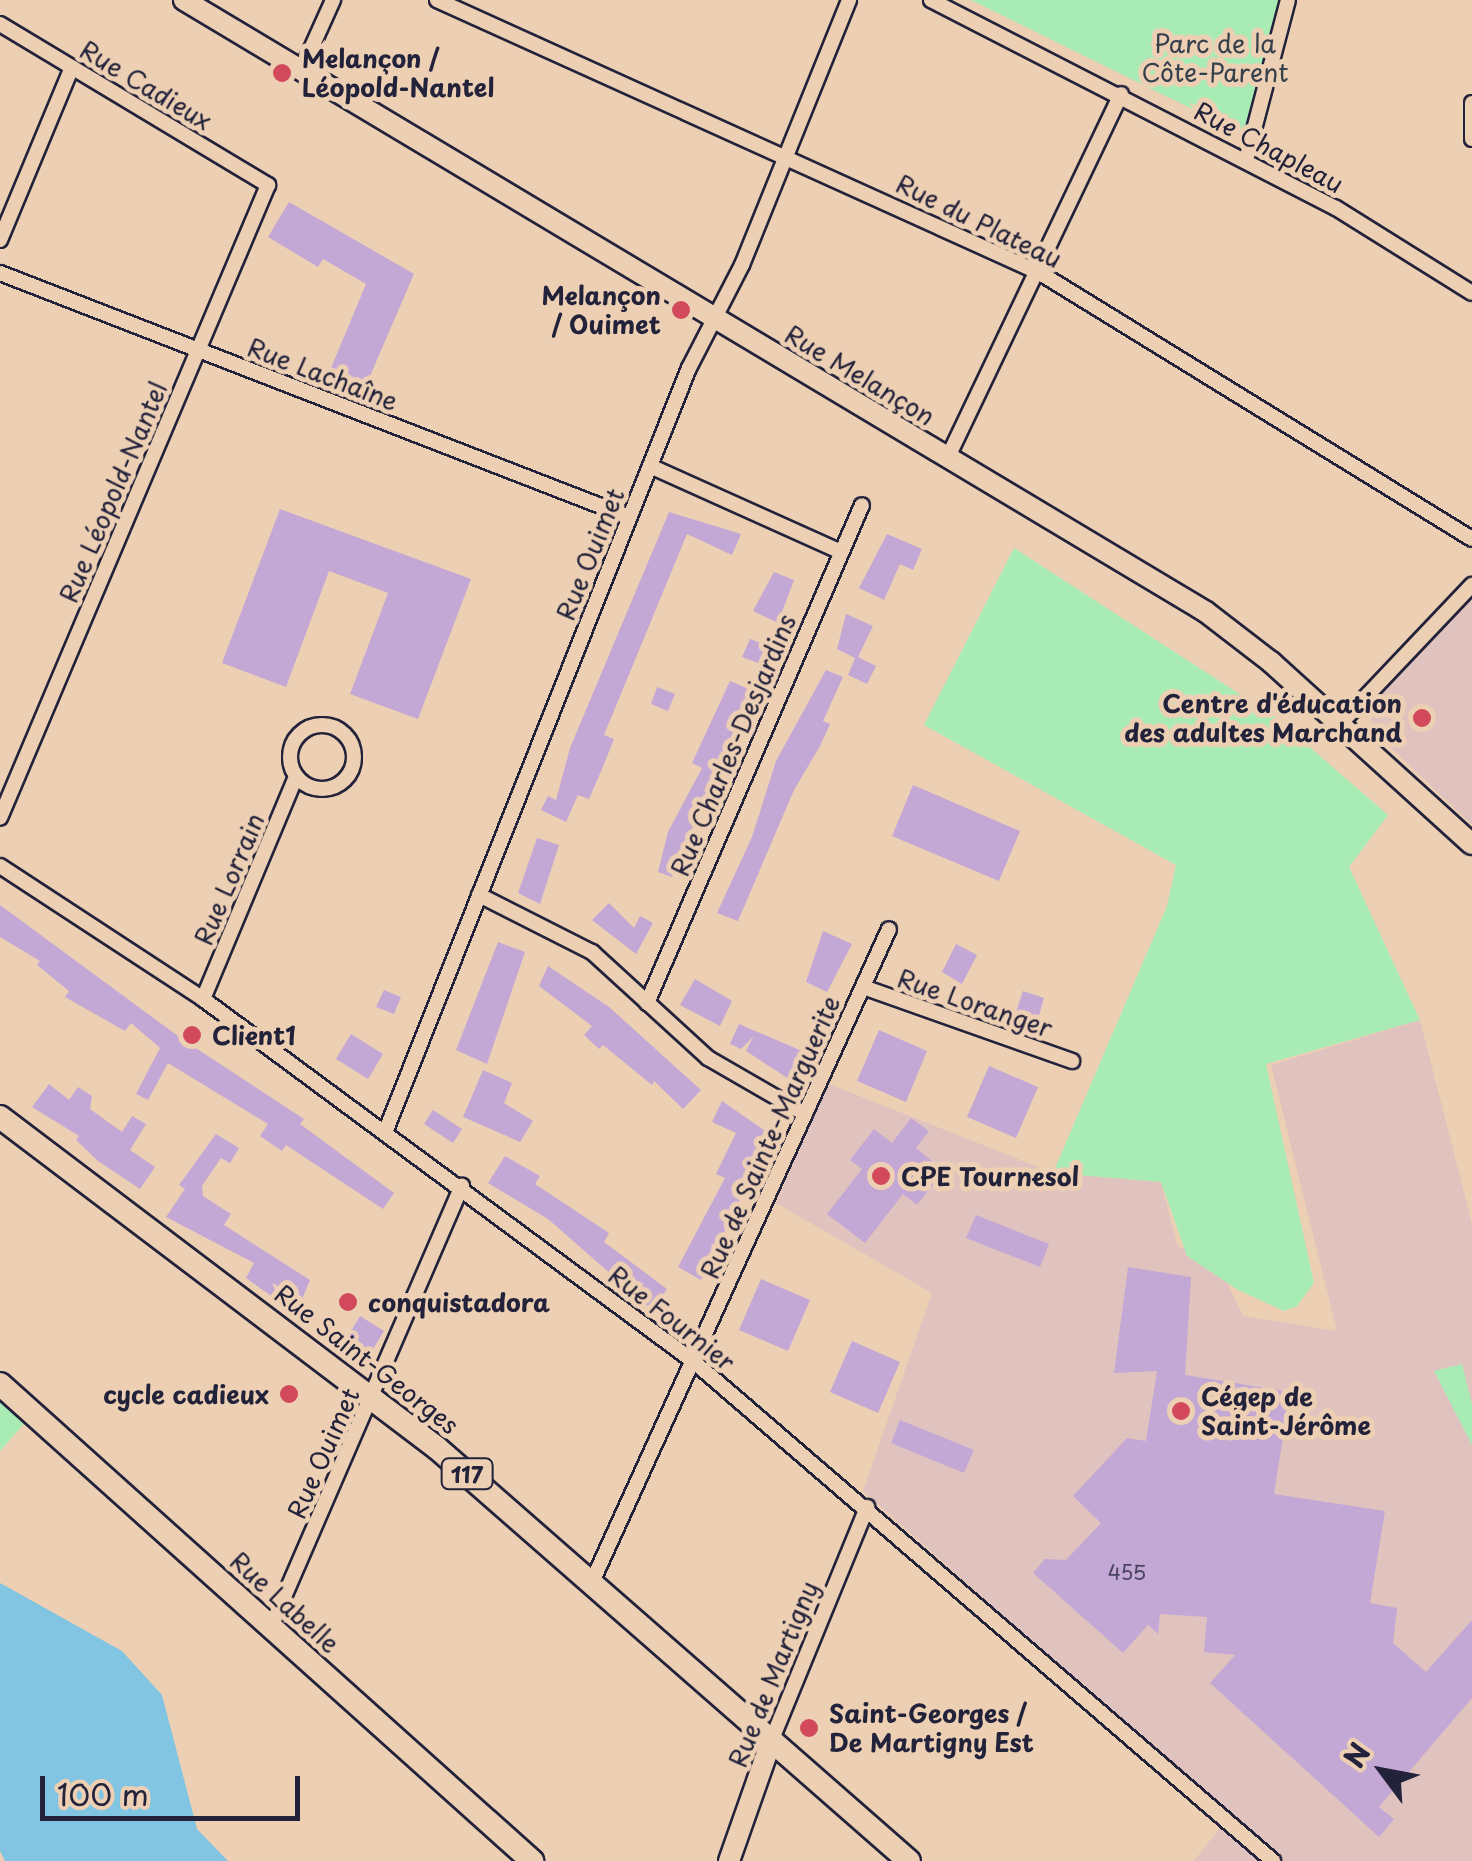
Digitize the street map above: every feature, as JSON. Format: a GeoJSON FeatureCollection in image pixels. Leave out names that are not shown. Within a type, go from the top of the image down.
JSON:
{"type":"FeatureCollection","features":[{"type":"Feature","properties":{"kind":"main road","name":"Rue Saint-Georges"},"geometry":{"type":"LineString","coordinates":[[0,1117],[373,1398],[592,1582],[910,1861]]}},
{"type":"Feature","properties":{"kind":"main road","name":"Rue Labelle"},"geometry":{"type":"LineString","coordinates":[[0,1384],[532,1861]]}},
{"type":"Feature","properties":{"kind":"street","name":"Rue Melançon"},"geometry":{"type":"LineString","coordinates":[[184,0],[1206,612],[1340,724],[1472,844]]}},
{"type":"Feature","properties":{"kind":"street"},"geometry":{"type":"LineString","coordinates":[[302,70],[333,0]]}},
{"type":"Feature","properties":{"kind":"street","name":"Rue du Plateau"},"geometry":{"type":"LineString","coordinates":[[437,0],[787,154],[1040,272],[1472,539]]}},
{"type":"Feature","properties":{"kind":"street","name":"Rue Ouimet"},"geometry":{"type":"LineString","coordinates":[[386,1130],[650,466],[850,0]]}},
{"type":"Feature","properties":{"kind":"street","name":"Rue Chapleau"},"geometry":{"type":"LineString","coordinates":[[930,0],[1246,160],[1472,293]]}},
{"type":"Feature","properties":{"kind":"street"},"geometry":{"type":"LineString","coordinates":[[1246,160],[1288,0]]}},
{"type":"Feature","properties":{"kind":"street","name":"Rue Cadieux"},"geometry":{"type":"LineString","coordinates":[[0,24],[268,185]]}},
{"type":"Feature","properties":{"kind":"street"},"geometry":{"type":"LineString","coordinates":[[0,240],[72,67]]}},
{"type":"Feature","properties":{"kind":"street"},"geometry":{"type":"LineString","coordinates":[[948,457],[1040,272],[1121,94]]}},
{"type":"Feature","properties":{"kind":"street"},"geometry":{"type":"LineString","coordinates":[[1472,103],[1472,139]]}},
{"type":"Feature","properties":{"kind":"street","name":"Rue Léopold-Nantel"},"geometry":{"type":"LineString","coordinates":[[0,818],[268,185]]}},
{"type":"Feature","properties":{"kind":"street","name":"Rue Lachaîne"},"geometry":{"type":"LineString","coordinates":[[0,273],[630,516]]}},
{"type":"Feature","properties":{"kind":"street"},"geometry":{"type":"LineString","coordinates":[[650,466],[840,552]]}},
{"type":"Feature","properties":{"kind":"street","name":"Rue Charles-Desjardins"},"geometry":{"type":"LineString","coordinates":[[647,1003],[862,506]]}},
{"type":"Feature","properties":{"kind":"street"},"geometry":{"type":"LineString","coordinates":[[1340,724],[1472,585]]}},
{"type":"Feature","properties":{"kind":"street","name":"Rue Lorrain"},"geometry":{"type":"LineString","coordinates":[[203,999],[296,776],[289,756],[304,730],[335,727],[350,741],[351,772],[335,787],[314,788],[296,776]]}},
{"type":"Feature","properties":{"kind":"street","name":"Rue Fournier"},"geometry":{"type":"LineString","coordinates":[[0,866],[203,999],[462,1186],[693,1361],[867,1507],[1273,1861]]}},
{"type":"Feature","properties":{"kind":"street"},"geometry":{"type":"LineString","coordinates":[[479,895],[592,952],[708,1058],[805,1114]]}},
{"type":"Feature","properties":{"kind":"street","name":"Rue de Sainte-Marguerite"},"geometry":{"type":"LineString","coordinates":[[592,1582],[889,929]]}},
{"type":"Feature","properties":{"kind":"street","name":"Rue Loranger"},"geometry":{"type":"LineString","coordinates":[[862,988],[1072,1061]]}},
{"type":"Feature","properties":{"kind":"street","name":"Rue Ouimet"},"geometry":{"type":"LineString","coordinates":[[270,1627],[373,1398],[462,1186]]}},
{"type":"Feature","properties":{"kind":"street","name":"Rue de Martigny"},"geometry":{"type":"LineString","coordinates":[[729,1861],[772,1739],[867,1507]]}},
{"type":"Feature","properties":{"kind":"shaded area","name":"Centre d'éducation des adultes Marchand"},"geometry":{"type":"Polygon","coordinates":[[[1472,599],[1472,825],[1372,730],[1370,706],[1472,599]]]}},
{"type":"Feature","properties":{"kind":"shaded area","name":"Cégep de Saint-Jérôme"},"geometry":{"type":"Polygon","coordinates":[[[1420,1020],[1472,1224],[1472,1861],[1194,1861],[1229,1816],[863,1491],[932,1293],[776,1203],[829,1084],[1053,1173],[1161,1182],[1178,1247],[1213,1253],[1243,1316],[1337,1331],[1271,1065],[1420,1020]]]}},
{"type":"Feature","properties":{"kind":"green space","name":"Parc de la Côte-Parent"},"geometry":{"type":"Polygon","coordinates":[[[971,0],[1288,0],[1251,138],[971,0]]]}},
{"type":"Feature","properties":{"kind":"green space"},"geometry":{"type":"Polygon","coordinates":[[[1014,548],[1275,717],[1388,815],[1349,867],[1420,1020],[1266,1064],[1314,1283],[1297,1306],[1284,1311],[1238,1290],[1187,1256],[1161,1182],[1053,1173],[1167,906],[1176,865],[924,725],[1014,548]]]}},
{"type":"Feature","properties":{"kind":"green space"},"geometry":{"type":"Polygon","coordinates":[[[1462,1364],[1472,1404],[1472,1445],[1434,1371],[1462,1364]]]}},
{"type":"Feature","properties":{"kind":"green space"},"geometry":{"type":"Polygon","coordinates":[[[0,1391],[30,1417],[0,1451],[0,1391]]]}},
{"type":"Feature","properties":{"kind":"water"},"geometry":{"type":"Polygon","coordinates":[[[0,1583],[122,1651],[162,1695],[197,1829],[228,1861],[5,1861],[0,1851],[0,1583]]]}},
{"type":"Feature","properties":{"kind":"building"},"geometry":{"type":"Polygon","coordinates":[[[289,202],[414,274],[367,383],[331,368],[366,284],[323,259],[318,267],[268,237],[289,202]]]}},
{"type":"Feature","properties":{"kind":"building"},"geometry":{"type":"Polygon","coordinates":[[[280,509],[471,579],[418,719],[350,694],[388,593],[329,571],[286,687],[222,663],[280,509]]]}},
{"type":"Feature","properties":{"kind":"building"},"geometry":{"type":"Polygon","coordinates":[[[669,512],[741,534],[732,555],[687,534],[604,735],[614,739],[602,769],[589,799],[578,795],[566,822],[541,810],[548,796],[556,800],[570,748],[669,512]]]}},
{"type":"Feature","properties":{"kind":"building"},"geometry":{"type":"Polygon","coordinates":[[[887,534],[922,549],[913,570],[900,564],[884,600],[859,588],[887,534]]]}},
{"type":"Feature","properties":{"kind":"building"},"geometry":{"type":"Polygon","coordinates":[[[774,572],[794,580],[778,623],[753,611],[774,572]]]}},
{"type":"Feature","properties":{"kind":"building"},"geometry":{"type":"Polygon","coordinates":[[[846,614],[873,626],[858,657],[876,666],[867,684],[848,675],[855,658],[837,649],[846,614]]]}},
{"type":"Feature","properties":{"kind":"building"},"geometry":{"type":"Polygon","coordinates":[[[750,639],[766,645],[758,663],[742,657],[750,639]]]}},
{"type":"Feature","properties":{"kind":"building"},"geometry":{"type":"Polygon","coordinates":[[[826,670],[843,677],[823,721],[830,724],[794,790],[738,921],[717,913],[752,837],[776,761],[826,670]]]}},
{"type":"Feature","properties":{"kind":"building"},"geometry":{"type":"Polygon","coordinates":[[[730,681],[751,690],[672,877],[658,872],[668,832],[702,768],[692,763],[730,681]]]}},
{"type":"Feature","properties":{"kind":"building"},"geometry":{"type":"Polygon","coordinates":[[[657,687],[675,694],[668,711],[651,704],[657,687]]]}},
{"type":"Feature","properties":{"kind":"building"},"geometry":{"type":"Polygon","coordinates":[[[913,785],[1020,831],[999,881],[892,836],[913,785]]]}},
{"type":"Feature","properties":{"kind":"building"},"geometry":{"type":"Polygon","coordinates":[[[537,838],[559,845],[540,904],[518,893],[537,838]]]}},
{"type":"Feature","properties":{"kind":"building"},"geometry":{"type":"Polygon","coordinates":[[[609,903],[634,928],[640,916],[653,923],[636,954],[592,920],[609,903]]]}},
{"type":"Feature","properties":{"kind":"building"},"geometry":{"type":"Polygon","coordinates":[[[0,905],[182,1039],[304,1119],[300,1124],[394,1193],[383,1209],[286,1145],[282,1151],[260,1136],[268,1124],[168,1063],[148,1100],[136,1094],[160,1048],[131,1023],[125,1031],[65,997],[69,991],[37,965],[40,961],[0,937],[0,905]]]}},
{"type":"Feature","properties":{"kind":"building"},"geometry":{"type":"Polygon","coordinates":[[[823,931],[852,944],[827,992],[806,982],[823,931]]]}},
{"type":"Feature","properties":{"kind":"building"},"geometry":{"type":"Polygon","coordinates":[[[498,942],[525,952],[487,1064],[456,1050],[498,942]]]}},
{"type":"Feature","properties":{"kind":"building"},"geometry":{"type":"Polygon","coordinates":[[[956,944],[977,955],[962,984],[942,972],[956,944]]]}},
{"type":"Feature","properties":{"kind":"building"},"geometry":{"type":"Polygon","coordinates":[[[548,966],[609,1007],[701,1090],[683,1109],[654,1081],[652,1085],[603,1045],[599,1049],[584,1035],[592,1026],[539,986],[548,966]]]}},
{"type":"Feature","properties":{"kind":"building"},"geometry":{"type":"Polygon","coordinates":[[[695,979],[732,1001],[720,1026],[680,1005],[695,979]]]}},
{"type":"Feature","properties":{"kind":"building"},"geometry":{"type":"Polygon","coordinates":[[[384,990],[401,997],[394,1014],[376,1007],[384,990]]]}},
{"type":"Feature","properties":{"kind":"building"},"geometry":{"type":"Polygon","coordinates":[[[1023,991],[1044,998],[1037,1022],[1015,1015],[1023,991]]]}},
{"type":"Feature","properties":{"kind":"building"},"geometry":{"type":"Polygon","coordinates":[[[739,1024],[802,1051],[789,1079],[746,1051],[753,1037],[741,1049],[730,1044],[739,1024]]]}},
{"type":"Feature","properties":{"kind":"building"},"geometry":{"type":"Polygon","coordinates":[[[879,1030],[927,1051],[906,1102],[857,1081],[879,1030]]]}},
{"type":"Feature","properties":{"kind":"building"},"geometry":{"type":"Polygon","coordinates":[[[351,1034],[383,1054],[368,1079],[336,1059],[351,1034]]]}},
{"type":"Feature","properties":{"kind":"building"},"geometry":{"type":"Polygon","coordinates":[[[989,1066],[1038,1087],[1016,1138],[967,1117],[989,1066]]]}},
{"type":"Feature","properties":{"kind":"building"},"geometry":{"type":"Polygon","coordinates":[[[483,1070],[512,1083],[504,1103],[533,1121],[520,1142],[463,1117],[483,1070]]]}},
{"type":"Feature","properties":{"kind":"building"},"geometry":{"type":"Polygon","coordinates":[[[49,1084],[69,1100],[78,1087],[92,1096],[90,1109],[122,1132],[132,1116],[146,1124],[130,1150],[155,1167],[140,1189],[98,1161],[76,1140],[79,1136],[32,1107],[49,1084]]]}},
{"type":"Feature","properties":{"kind":"building"},"geometry":{"type":"Polygon","coordinates":[[[722,1101],[767,1132],[733,1196],[740,1200],[701,1280],[678,1267],[725,1178],[716,1174],[736,1133],[712,1122],[722,1101]]]}},
{"type":"Feature","properties":{"kind":"building"},"geometry":{"type":"Polygon","coordinates":[[[433,1110],[462,1129],[453,1143],[424,1124],[433,1110]]]}},
{"type":"Feature","properties":{"kind":"building"},"geometry":{"type":"Polygon","coordinates":[[[911,1118],[929,1131],[916,1148],[933,1162],[923,1175],[933,1184],[917,1205],[903,1194],[865,1243],[827,1214],[862,1169],[850,1160],[874,1129],[892,1143],[911,1118]]]}},
{"type":"Feature","properties":{"kind":"building"},"geometry":{"type":"Polygon","coordinates":[[[216,1134],[239,1148],[230,1163],[221,1158],[202,1186],[203,1196],[231,1214],[224,1225],[310,1280],[296,1314],[246,1278],[254,1263],[166,1217],[185,1189],[179,1185],[216,1134]]]}},
{"type":"Feature","properties":{"kind":"building"},"geometry":{"type":"Polygon","coordinates":[[[505,1156],[540,1176],[535,1184],[609,1233],[604,1242],[667,1289],[652,1310],[548,1219],[488,1183],[505,1156]]]}},
{"type":"Feature","properties":{"kind":"building"},"geometry":{"type":"Polygon","coordinates":[[[976,1215],[1049,1244],[1040,1267],[966,1238],[976,1215]]]}},
{"type":"Feature","properties":{"kind":"building"},"geometry":{"type":"Polygon","coordinates":[[[1128,1267],[1191,1277],[1185,1375],[1290,1392],[1274,1494],[1385,1511],[1370,1603],[1397,1608],[1393,1643],[1426,1672],[1472,1620],[1472,1698],[1379,1807],[1394,1819],[1379,1837],[1210,1683],[1235,1655],[1204,1652],[1207,1617],[1160,1614],[1158,1634],[1148,1625],[1123,1653],[1033,1573],[1045,1559],[1066,1560],[1101,1523],[1073,1496],[1127,1438],[1146,1441],[1157,1371],[1114,1373],[1128,1267]]]}},
{"type":"Feature","properties":{"kind":"building"},"geometry":{"type":"Polygon","coordinates":[[[761,1279],[810,1300],[788,1351],[739,1330],[761,1279]]]}},
{"type":"Feature","properties":{"kind":"building"},"geometry":{"type":"Polygon","coordinates":[[[360,1316],[384,1331],[369,1356],[345,1341],[360,1316]]]}},
{"type":"Feature","properties":{"kind":"building"},"geometry":{"type":"Polygon","coordinates":[[[852,1341],[900,1362],[878,1413],[830,1392],[852,1341]]]}},
{"type":"Feature","properties":{"kind":"building"},"geometry":{"type":"Polygon","coordinates":[[[900,1420],[974,1450],[964,1473],[891,1443],[900,1420]]]}},
{"type":"Feature","properties":{"kind":"place","name":"Melançon / Léopold-Nantel"},"geometry":{"type":"Point","coordinates":[282,73]}},
{"type":"Feature","properties":{"kind":"place","name":"Melançon / Ouimet"},"geometry":{"type":"Point","coordinates":[681,310]}},
{"type":"Feature","properties":{"kind":"place","name":"Centre d'éducation des adultes Marchand"},"geometry":{"type":"Point","coordinates":[1422,718]}},
{"type":"Feature","properties":{"kind":"place","name":"Client1"},"geometry":{"type":"Point","coordinates":[192,1035]}},
{"type":"Feature","properties":{"kind":"place","name":"CPE Tournesol"},"geometry":{"type":"Point","coordinates":[881,1176]}},
{"type":"Feature","properties":{"kind":"place","name":"conquistadora"},"geometry":{"type":"Point","coordinates":[348,1302]}},
{"type":"Feature","properties":{"kind":"place","name":"cycle cadieux"},"geometry":{"type":"Point","coordinates":[289,1394]}},
{"type":"Feature","properties":{"kind":"place","name":"Cégep de Saint-Jérôme"},"geometry":{"type":"Point","coordinates":[1181,1411]}},
{"type":"Feature","properties":{"kind":"place","name":"Saint-Georges / De Martigny Est"},"geometry":{"type":"Point","coordinates":[809,1728]}}]}
